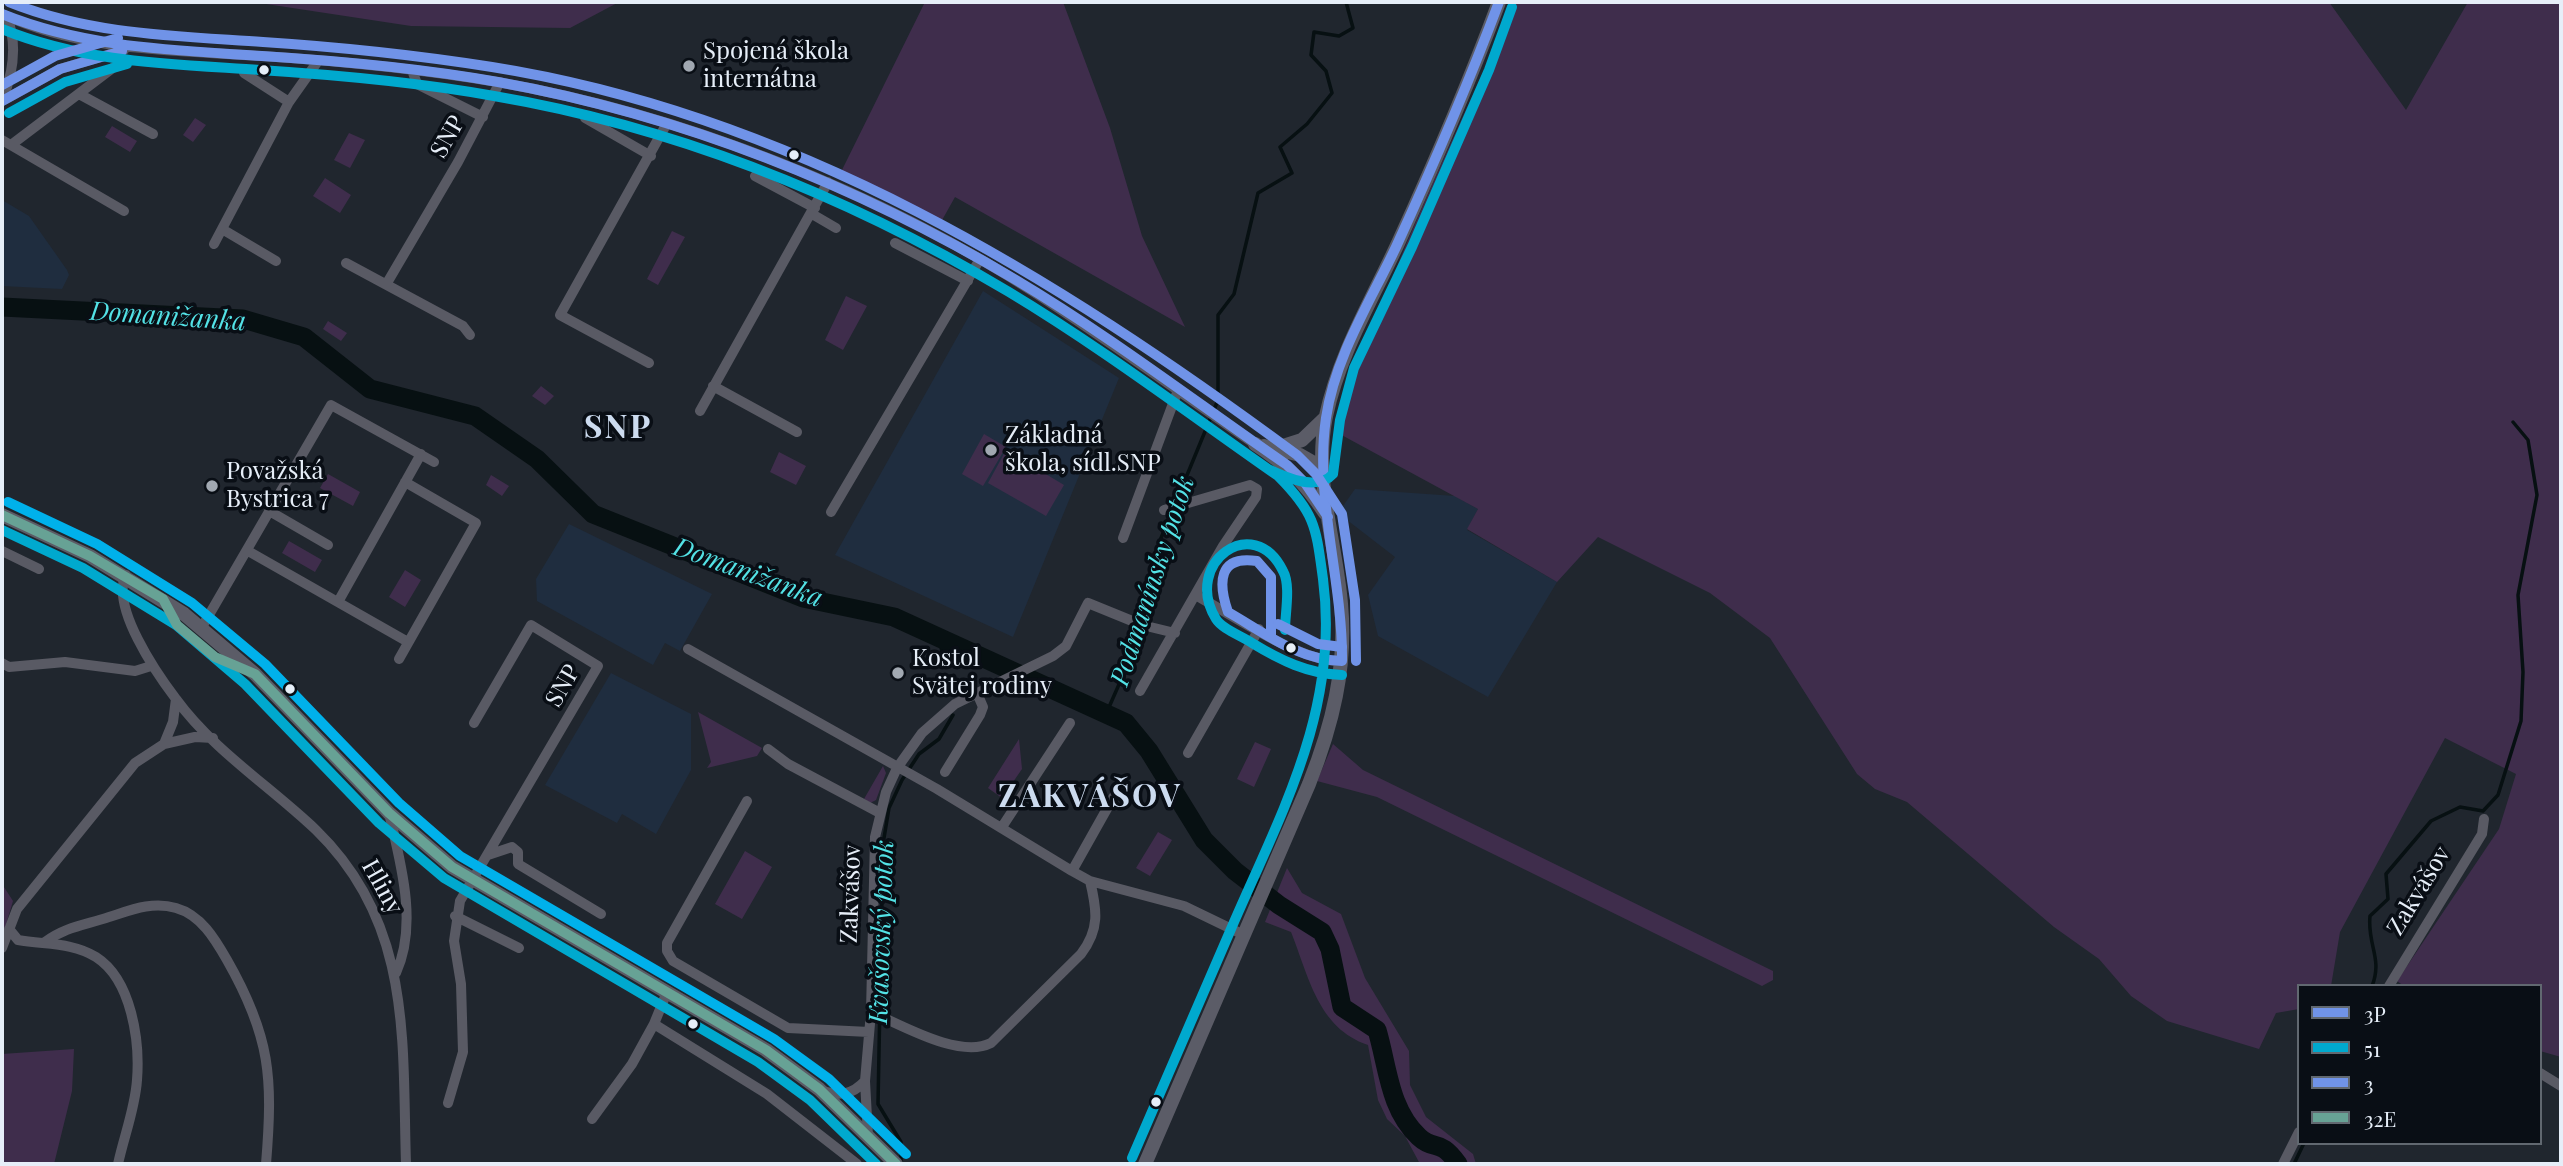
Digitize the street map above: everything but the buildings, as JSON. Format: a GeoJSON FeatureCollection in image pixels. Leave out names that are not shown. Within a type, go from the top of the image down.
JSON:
{"type":"FeatureCollection","features":[{"type":"Feature","properties":{"kind":"street"},"geometry":{"type":"LineString","coordinates":[[1145,1164],[1324,747],[1342,661],[1341,602],[1321,467],[1326,417],[1341,363],[1416,203],[1499,2]]}},
{"type":"Feature","properties":{"kind":"street","name":"SNP"},"geometry":{"type":"LineString","coordinates":[[4,15],[67,37],[138,47],[412,70],[500,82],[569,97],[740,147],[828,182],[980,260],[1037,294],[1255,443]]}},
{"type":"Feature","properties":{"kind":"street","name":"SNP"},"geometry":{"type":"LineString","coordinates":[[2,101],[12,71],[13,53],[4,15]]}},
{"type":"Feature","properties":{"kind":"street","name":"SNP"},"geometry":{"type":"LineString","coordinates":[[2,101],[60,69],[138,47]]}},
{"type":"Feature","properties":{"kind":"street"},"geometry":{"type":"LineString","coordinates":[[119,52],[122,60],[118,64],[6,143],[124,211]]}},
{"type":"Feature","properties":{"kind":"street"},"geometry":{"type":"LineString","coordinates":[[214,244],[289,102],[318,61]]}},
{"type":"Feature","properties":{"kind":"street"},"geometry":{"type":"LineString","coordinates":[[412,70],[417,84],[483,117]]}},
{"type":"Feature","properties":{"kind":"street"},"geometry":{"type":"LineString","coordinates":[[244,73],[289,102]]}},
{"type":"Feature","properties":{"kind":"street","name":"SNP"},"geometry":{"type":"LineString","coordinates":[[387,283],[483,117],[500,82]]}},
{"type":"Feature","properties":{"kind":"street"},"geometry":{"type":"LineString","coordinates":[[79,94],[153,134]]}},
{"type":"Feature","properties":{"kind":"street"},"geometry":{"type":"LineString","coordinates":[[585,118],[651,156]]}},
{"type":"Feature","properties":{"kind":"street"},"geometry":{"type":"LineString","coordinates":[[649,363],[561,315],[666,125]]}},
{"type":"Feature","properties":{"kind":"street"},"geometry":{"type":"LineString","coordinates":[[755,176],[836,228]]}},
{"type":"Feature","properties":{"kind":"street"},"geometry":{"type":"LineString","coordinates":[[700,411],[828,182]]}},
{"type":"Feature","properties":{"kind":"street"},"geometry":{"type":"LineString","coordinates":[[222,229],[276,261]]}},
{"type":"Feature","properties":{"kind":"street"},"geometry":{"type":"LineString","coordinates":[[895,243],[968,281]]}},
{"type":"Feature","properties":{"kind":"street"},"geometry":{"type":"LineString","coordinates":[[831,512],[980,260]]}},
{"type":"Feature","properties":{"kind":"street"},"geometry":{"type":"LineString","coordinates":[[346,262],[463,326],[470,335]]}},
{"type":"Feature","properties":{"kind":"street"},"geometry":{"type":"LineString","coordinates":[[713,386],[797,432]]}},
{"type":"Feature","properties":{"kind":"street"},"geometry":{"type":"LineString","coordinates":[[1123,538],[1178,390]]}},
{"type":"Feature","properties":{"kind":"street"},"geometry":{"type":"LineString","coordinates":[[202,627],[331,405],[434,462]]}},
{"type":"Feature","properties":{"kind":"street"},"geometry":{"type":"LineString","coordinates":[[1275,449],[1302,440],[1326,417]]}},
{"type":"Feature","properties":{"kind":"street"},"geometry":{"type":"LineString","coordinates":[[1255,443],[1300,455],[1321,467]]}},
{"type":"Feature","properties":{"kind":"street"},"geometry":{"type":"LineString","coordinates":[[1255,443],[1287,465],[1305,483],[1328,517]]}},
{"type":"Feature","properties":{"kind":"street"},"geometry":{"type":"LineString","coordinates":[[338,602],[421,454]]}},
{"type":"Feature","properties":{"kind":"street"},"geometry":{"type":"LineString","coordinates":[[1287,465],[1321,467]]}},
{"type":"Feature","properties":{"kind":"street"},"geometry":{"type":"LineString","coordinates":[[399,659],[476,523],[405,482]]}},
{"type":"Feature","properties":{"kind":"street"},"geometry":{"type":"LineString","coordinates":[[1140,691],[1223,546],[1256,497],[1257,489],[1250,485],[1189,505],[1164,510]]}},
{"type":"Feature","properties":{"kind":"street"},"geometry":{"type":"LineString","coordinates":[[271,512],[328,545]]}},
{"type":"Feature","properties":{"kind":"street"},"geometry":{"type":"LineString","coordinates":[[2,515],[126,575],[202,627],[267,686],[389,813],[452,867],[766,1050],[819,1089],[896,1164]]}},
{"type":"Feature","properties":{"kind":"street"},"geometry":{"type":"LineString","coordinates":[[2,551],[39,569]]}},
{"type":"Feature","properties":{"kind":"street"},"geometry":{"type":"LineString","coordinates":[[248,551],[408,642]]}},
{"type":"Feature","properties":{"kind":"street","name":"Hliny"},"geometry":{"type":"LineString","coordinates":[[126,575],[121,584],[123,600],[151,666],[176,699],[213,738],[316,830],[351,870],[376,913],[396,974],[401,1008],[406,1164]]}},
{"type":"Feature","properties":{"kind":"street"},"geometry":{"type":"LineString","coordinates":[[1195,595],[1295,650],[1325,660],[1342,661]]}},
{"type":"Feature","properties":{"kind":"street","name":"Zakvášov"},"geometry":{"type":"LineString","coordinates":[[868,1137],[865,1081],[869,1032],[877,1014],[875,837],[880,813],[922,733],[940,716],[977,693],[1029,666],[1043,662],[1066,646],[1088,603],[1129,621],[1175,632]]}},
{"type":"Feature","properties":{"kind":"street","name":"SNP"},"geometry":{"type":"LineString","coordinates":[[471,880],[598,667],[531,625],[474,723]]}},
{"type":"Feature","properties":{"kind":"street"},"geometry":{"type":"LineString","coordinates":[[1188,753],[1259,629]]}},
{"type":"Feature","properties":{"kind":"street"},"geometry":{"type":"LineString","coordinates":[[688,649],[1002,827],[1090,881],[1184,906],[1244,935]]}},
{"type":"Feature","properties":{"kind":"street"},"geometry":{"type":"LineString","coordinates":[[2,663],[9,667],[65,662],[135,671],[151,666]]}},
{"type":"Feature","properties":{"kind":"street"},"geometry":{"type":"LineString","coordinates":[[945,772],[980,715],[983,707],[977,693]]}},
{"type":"Feature","properties":{"kind":"street"},"geometry":{"type":"LineString","coordinates":[[164,744],[173,722],[176,699]]}},
{"type":"Feature","properties":{"kind":"street"},"geometry":{"type":"LineString","coordinates":[[1002,827],[1070,723]]}},
{"type":"Feature","properties":{"kind":"street"},"geometry":{"type":"LineString","coordinates":[[2,948],[17,909],[135,763],[164,744],[195,737],[213,738]]}},
{"type":"Feature","properties":{"kind":"street"},"geometry":{"type":"LineString","coordinates":[[768,749],[788,764],[880,813]]}},
{"type":"Feature","properties":{"kind":"street"},"geometry":{"type":"LineString","coordinates":[[1072,871],[1122,782]]}},
{"type":"Feature","properties":{"kind":"street"},"geometry":{"type":"LineString","coordinates":[[747,801],[667,943],[667,951],[673,961],[788,1028],[869,1032]]}},
{"type":"Feature","properties":{"kind":"street"},"geometry":{"type":"LineString","coordinates":[[389,813],[407,913],[405,953],[396,974]]}},
{"type":"Feature","properties":{"kind":"street","name":"Zakvášov"},"geometry":{"type":"LineString","coordinates":[[2390,984],[2482,834],[2484,820]]}},
{"type":"Feature","properties":{"kind":"street"},"geometry":{"type":"LineString","coordinates":[[488,855],[512,847],[518,852],[518,864],[601,914]]}},
{"type":"Feature","properties":{"kind":"street"},"geometry":{"type":"LineString","coordinates":[[448,1103],[463,1052],[461,984],[454,941],[456,916],[471,880]]}},
{"type":"Feature","properties":{"kind":"street"},"geometry":{"type":"LineString","coordinates":[[877,1014],[956,1046],[977,1048],[991,1043],[1081,954],[1093,938],[1097,910],[1090,881]]}},
{"type":"Feature","properties":{"kind":"street"},"geometry":{"type":"LineString","coordinates":[[45,942],[66,928],[148,905],[182,910],[203,925],[248,998],[263,1037],[271,1092],[266,1164]]}},
{"type":"Feature","properties":{"kind":"street"},"geometry":{"type":"LineString","coordinates":[[456,916],[519,948]]}},
{"type":"Feature","properties":{"kind":"street"},"geometry":{"type":"LineString","coordinates":[[9,929],[18,940],[79,949],[98,958],[118,981],[127,1002],[135,1034],[137,1080],[118,1164]]}},
{"type":"Feature","properties":{"kind":"street"},"geometry":{"type":"LineString","coordinates":[[592,1119],[632,1064],[654,1024],[667,992]]}},
{"type":"Feature","properties":{"kind":"street"},"geometry":{"type":"LineString","coordinates":[[654,1024],[767,1094],[857,1164]]}},
{"type":"Feature","properties":{"kind":"street"},"geometry":{"type":"LineString","coordinates":[[2542,1074],[2561,1086]]}},
{"type":"Feature","properties":{"kind":"street"},"geometry":{"type":"LineString","coordinates":[[819,1089],[845,1094],[857,1090],[865,1081]]}},
{"type":"Feature","properties":{"kind":"street"},"geometry":{"type":"LineString","coordinates":[[2283,1164],[2297,1136]]}},
{"type":"Feature","properties":{"kind":"shaded area"},"geometry":{"type":"Polygon","coordinates":[[[253,2],[619,2],[570,28],[411,26],[253,2]]]}},
{"type":"Feature","properties":{"kind":"shaded area"},"geometry":{"type":"Polygon","coordinates":[[[925,2],[1063,2],[1110,128],[1142,236],[1185,327],[955,197],[941,222],[841,172],[925,2]]]}},
{"type":"Feature","properties":{"kind":"shaded area"},"geometry":{"type":"Polygon","coordinates":[[[1515,2],[2329,2],[2406,110],[2468,2],[2561,2],[2561,1057],[2542,1052],[2542,984],[2401,984],[2397,981],[2499,829],[2516,774],[2445,738],[2340,932],[2331,984],[2297,984],[2297,1009],[2276,1013],[2259,1049],[2167,1021],[2131,996],[2099,959],[2054,927],[1907,802],[1875,789],[1857,774],[1770,638],[1710,593],[1598,537],[1557,582],[1467,529],[1478,509],[1336,432],[1396,268],[1515,2]]]}},
{"type":"Feature","properties":{"kind":"shaded area"},"geometry":{"type":"Polygon","coordinates":[[[195,118],[206,125],[193,142],[183,135],[195,118]]]}},
{"type":"Feature","properties":{"kind":"shaded area"},"geometry":{"type":"Polygon","coordinates":[[[112,126],[137,141],[130,152],[105,137],[112,126]]]}},
{"type":"Feature","properties":{"kind":"shaded area"},"geometry":{"type":"Polygon","coordinates":[[[349,133],[365,140],[350,168],[334,160],[349,133]]]}},
{"type":"Feature","properties":{"kind":"shaded area"},"geometry":{"type":"Polygon","coordinates":[[[325,178],[351,195],[340,213],[313,196],[325,178]]]}},
{"type":"Feature","properties":{"kind":"shaded area"},"geometry":{"type":"Polygon","coordinates":[[[2,200],[29,216],[67,270],[69,275],[62,289],[2,286],[2,200]]]}},
{"type":"Feature","properties":{"kind":"shaded area"},"geometry":{"type":"Polygon","coordinates":[[[672,231],[685,237],[658,285],[647,279],[672,231]]]}},
{"type":"Feature","properties":{"kind":"shaded area","name":"Základná škola, sídl.SNP"},"geometry":{"type":"Polygon","coordinates":[[[983,291],[1119,378],[1013,637],[835,555],[983,291]]]}},
{"type":"Feature","properties":{"kind":"shaded area"},"geometry":{"type":"Polygon","coordinates":[[[846,296],[867,306],[843,350],[825,340],[846,296]]]}},
{"type":"Feature","properties":{"kind":"shaded area"},"geometry":{"type":"Polygon","coordinates":[[[328,321],[347,333],[341,341],[323,329],[328,321]]]}},
{"type":"Feature","properties":{"kind":"shaded area"},"geometry":{"type":"Polygon","coordinates":[[[541,386],[554,396],[545,405],[532,396],[541,386]]]}},
{"type":"Feature","properties":{"kind":"shaded area"},"geometry":{"type":"Polygon","coordinates":[[[984,434],[1006,447],[983,486],[962,474],[984,434]]]}},
{"type":"Feature","properties":{"kind":"shaded area"},"geometry":{"type":"Polygon","coordinates":[[[1006,450],[1064,485],[1046,516],[988,483],[1006,450]]]}},
{"type":"Feature","properties":{"kind":"shaded area"},"geometry":{"type":"Polygon","coordinates":[[[779,452],[806,466],[796,485],[770,472],[779,452]]]}},
{"type":"Feature","properties":{"kind":"shaded area"},"geometry":{"type":"Polygon","coordinates":[[[328,474],[360,492],[353,506],[320,488],[328,474]]]}},
{"type":"Feature","properties":{"kind":"shaded area"},"geometry":{"type":"Polygon","coordinates":[[[491,475],[509,486],[502,496],[486,485],[491,475]]]}},
{"type":"Feature","properties":{"kind":"shaded area"},"geometry":{"type":"Polygon","coordinates":[[[1355,489],[1455,496],[1478,509],[1467,530],[1557,582],[1488,697],[1378,636],[1368,595],[1395,557],[1338,513],[1355,489]]]}},
{"type":"Feature","properties":{"kind":"shaded area"},"geometry":{"type":"Polygon","coordinates":[[[569,524],[712,594],[680,651],[665,643],[653,665],[537,601],[536,579],[569,524]]]}},
{"type":"Feature","properties":{"kind":"shaded area"},"geometry":{"type":"Polygon","coordinates":[[[289,541],[322,560],[315,572],[282,553],[289,541]]]}},
{"type":"Feature","properties":{"kind":"shaded area"},"geometry":{"type":"Polygon","coordinates":[[[405,570],[421,580],[405,607],[389,597],[405,570]]]}},
{"type":"Feature","properties":{"kind":"shaded area"},"geometry":{"type":"Polygon","coordinates":[[[611,673],[691,714],[691,770],[656,834],[622,814],[617,823],[545,785],[611,673]]]}},
{"type":"Feature","properties":{"kind":"shaded area"},"geometry":{"type":"Polygon","coordinates":[[[698,712],[762,748],[757,756],[707,768],[711,762],[698,712]]]}},
{"type":"Feature","properties":{"kind":"shaded area"},"geometry":{"type":"Polygon","coordinates":[[[1019,739],[1022,769],[1002,798],[988,788],[1019,739]]]}},
{"type":"Feature","properties":{"kind":"shaded area"},"geometry":{"type":"Polygon","coordinates":[[[1255,742],[1271,749],[1254,787],[1237,779],[1255,742]]]}},
{"type":"Feature","properties":{"kind":"shaded area"},"geometry":{"type":"Polygon","coordinates":[[[1333,744],[1363,770],[1773,971],[1773,980],[1762,986],[1377,797],[1317,781],[1333,744]]]}},
{"type":"Feature","properties":{"kind":"shaded area"},"geometry":{"type":"Polygon","coordinates":[[[883,766],[886,773],[876,800],[870,803],[864,799],[883,766]]]}},
{"type":"Feature","properties":{"kind":"shaded area"},"geometry":{"type":"Polygon","coordinates":[[[1158,832],[1172,840],[1150,876],[1136,868],[1158,832]]]}},
{"type":"Feature","properties":{"kind":"shaded area"},"geometry":{"type":"Polygon","coordinates":[[[745,851],[772,867],[742,919],[715,904],[745,851]]]}},
{"type":"Feature","properties":{"kind":"shaded area"},"geometry":{"type":"Polygon","coordinates":[[[1287,868],[1302,893],[1341,914],[1365,978],[1409,1051],[1410,1085],[1426,1117],[1473,1154],[1476,1164],[1420,1164],[1405,1136],[1387,1119],[1378,1100],[1368,1045],[1351,1037],[1326,1014],[1310,983],[1291,932],[1265,922],[1287,868]]]}},
{"type":"Feature","properties":{"kind":"shaded area"},"geometry":{"type":"Polygon","coordinates":[[[2,884],[13,901],[2,938],[2,884]]]}},
{"type":"Feature","properties":{"kind":"shaded area"},"geometry":{"type":"Polygon","coordinates":[[[74,1049],[72,1091],[54,1164],[2,1164],[2,1054],[74,1049]]]}},
{"type":"Feature","properties":{"kind":"waterway","name":"Podmanínsky potok"},"geometry":{"type":"LineString","coordinates":[[1106,714],[1131,657],[1138,615],[1153,574],[1159,543],[1218,400],[1218,315],[1234,294],[1258,193],[1292,173],[1280,147],[1307,124],[1332,93],[1326,71],[1311,55],[1314,32],[1339,36],[1353,28],[1346,2]]}},
{"type":"Feature","properties":{"kind":"waterway","name":"Domanižanka"},"geometry":{"type":"LineString","coordinates":[[2,307],[243,319],[304,337],[370,389],[475,416],[537,459],[593,514],[803,598],[894,617],[1126,723],[1149,751],[1204,840],[1235,871],[1279,905],[1322,932],[1330,949],[1342,1007],[1377,1030],[1391,1087],[1401,1114],[1419,1137],[1446,1150],[1458,1164]]}},
{"type":"Feature","properties":{"kind":"waterway"},"geometry":{"type":"LineString","coordinates":[[2373,984],[2376,967],[2370,916],[2388,899],[2386,874],[2431,821],[2460,807],[2483,811],[2498,795],[2521,721],[2523,672],[2518,595],[2537,495],[2528,440],[2513,422]]}},
{"type":"Feature","properties":{"kind":"waterway","name":"Kvašovský potok"},"geometry":{"type":"LineString","coordinates":[[940,638],[942,654]]}},
{"type":"Feature","properties":{"kind":"waterway","name":"Kvašovský potok"},"geometry":{"type":"LineString","coordinates":[[901,1162],[901,1142],[878,1104],[883,844],[889,808],[902,780],[919,754],[939,739],[953,715]]}},
{"type":"Feature","properties":{"kind":"waterway"},"geometry":{"type":"LineString","coordinates":[[2294,1164],[2303,1145]]}},
{"type":"Feature","properties":{"kind":"transit line","name":"3"},"geometry":{"type":"LineString","coordinates":[[9,2],[40,13],[102,28],[406,55],[492,67],[604,90],[712,123],[816,164],[917,212],[1016,266],[1112,326],[1297,455],[1316,474],[1342,514],[1355,600],[1356,661]]}},
{"type":"Feature","properties":{"kind":"transit line","name":"3P"},"geometry":{"type":"LineString","coordinates":[[1342,661],[1324,479],[1323,448],[1331,395],[1345,352],[1423,186],[1463,95],[1499,2]]}},
{"type":"Feature","properties":{"kind":"transit line","name":"51"},"geometry":{"type":"LineString","coordinates":[[1268,469],[1292,479],[1310,482],[1318,482],[1333,474],[1340,420],[1354,368],[1412,247],[1489,70],[1512,7]]}},
{"type":"Feature","properties":{"kind":"transit line","name":"3P"},"geometry":{"type":"LineString","coordinates":[[2,14],[66,34],[130,46],[321,60],[498,82],[634,114],[766,158],[894,214],[1051,301],[1287,465],[1305,483],[1328,517]]}},
{"type":"Feature","properties":{"kind":"transit line","name":"51"},"geometry":{"type":"LineString","coordinates":[[2,29],[65,49],[129,60],[348,77],[465,91],[562,109],[695,147],[825,197],[949,258],[1078,336],[1278,476],[1307,512],[1316,534],[1321,561],[1326,627],[1323,672],[1315,716],[1287,802],[1132,1158]]}},
{"type":"Feature","properties":{"kind":"transit line","name":"3"},"geometry":{"type":"LineString","coordinates":[[2,85],[55,56],[118,38]]}},
{"type":"Feature","properties":{"kind":"transit line","name":"3P"},"geometry":{"type":"LineString","coordinates":[[2,101],[60,69],[122,51]]}},
{"type":"Feature","properties":{"kind":"transit line","name":"51"},"geometry":{"type":"LineString","coordinates":[[9,113],[65,82],[127,64]]}},
{"type":"Feature","properties":{"kind":"transit line"},"geometry":{"type":"LineString","coordinates":[[8,502],[97,544],[192,603],[265,664],[399,803],[460,856],[774,1039],[829,1079],[906,1154]]}},
{"type":"Feature","properties":{"kind":"transit line","name":"32E"},"geometry":{"type":"LineString","coordinates":[[2,515],[90,556],[163,599],[177,625],[215,657],[255,674],[389,813],[452,867],[766,1050],[819,1089],[896,1164]]}},
{"type":"Feature","properties":{"kind":"transit line","name":"51"},"geometry":{"type":"LineString","coordinates":[[2,530],[83,568],[176,625],[245,684],[379,823],[444,878],[758,1062],[810,1100],[876,1164]]}},
{"type":"Feature","properties":{"kind":"transit line","name":"51"},"geometry":{"type":"LineString","coordinates":[[1285,630],[1287,592],[1283,571],[1270,554],[1256,545],[1240,545],[1226,552],[1215,563],[1208,579],[1208,598],[1219,623],[1295,665],[1342,675]]}},
{"type":"Feature","properties":{"kind":"transit line","name":"3P"},"geometry":{"type":"LineString","coordinates":[[1271,636],[1271,577],[1257,561],[1235,562],[1224,573],[1222,582],[1228,612],[1296,651],[1342,661]]}},
{"type":"Feature","properties":{"kind":"transit line","name":"3"},"geometry":{"type":"LineString","coordinates":[[1278,624],[1318,644],[1342,647]]}},
{"type":"Feature","properties":{"kind":"place","name":"Spojená škola internátna"},"geometry":{"type":"Point","coordinates":[689,66]}},
{"type":"Feature","properties":{"kind":"place","name":"Základná škola, sídl.SNP"},"geometry":{"type":"Point","coordinates":[991,450]}},
{"type":"Feature","properties":{"kind":"place","name":"Považská Bystrica 7"},"geometry":{"type":"Point","coordinates":[212,486]}},
{"type":"Feature","properties":{"kind":"place","name":"Kostol Svätej rodiny"},"geometry":{"type":"Point","coordinates":[898,673]}},
{"type":"Feature","properties":{"kind":"district","name":"SNP"},"geometry":{"type":"Point","coordinates":[618,428]}},
{"type":"Feature","properties":{"kind":"district","name":"ZAKVÁŠOV"},"geometry":{"type":"Point","coordinates":[1090,797]}}]}
